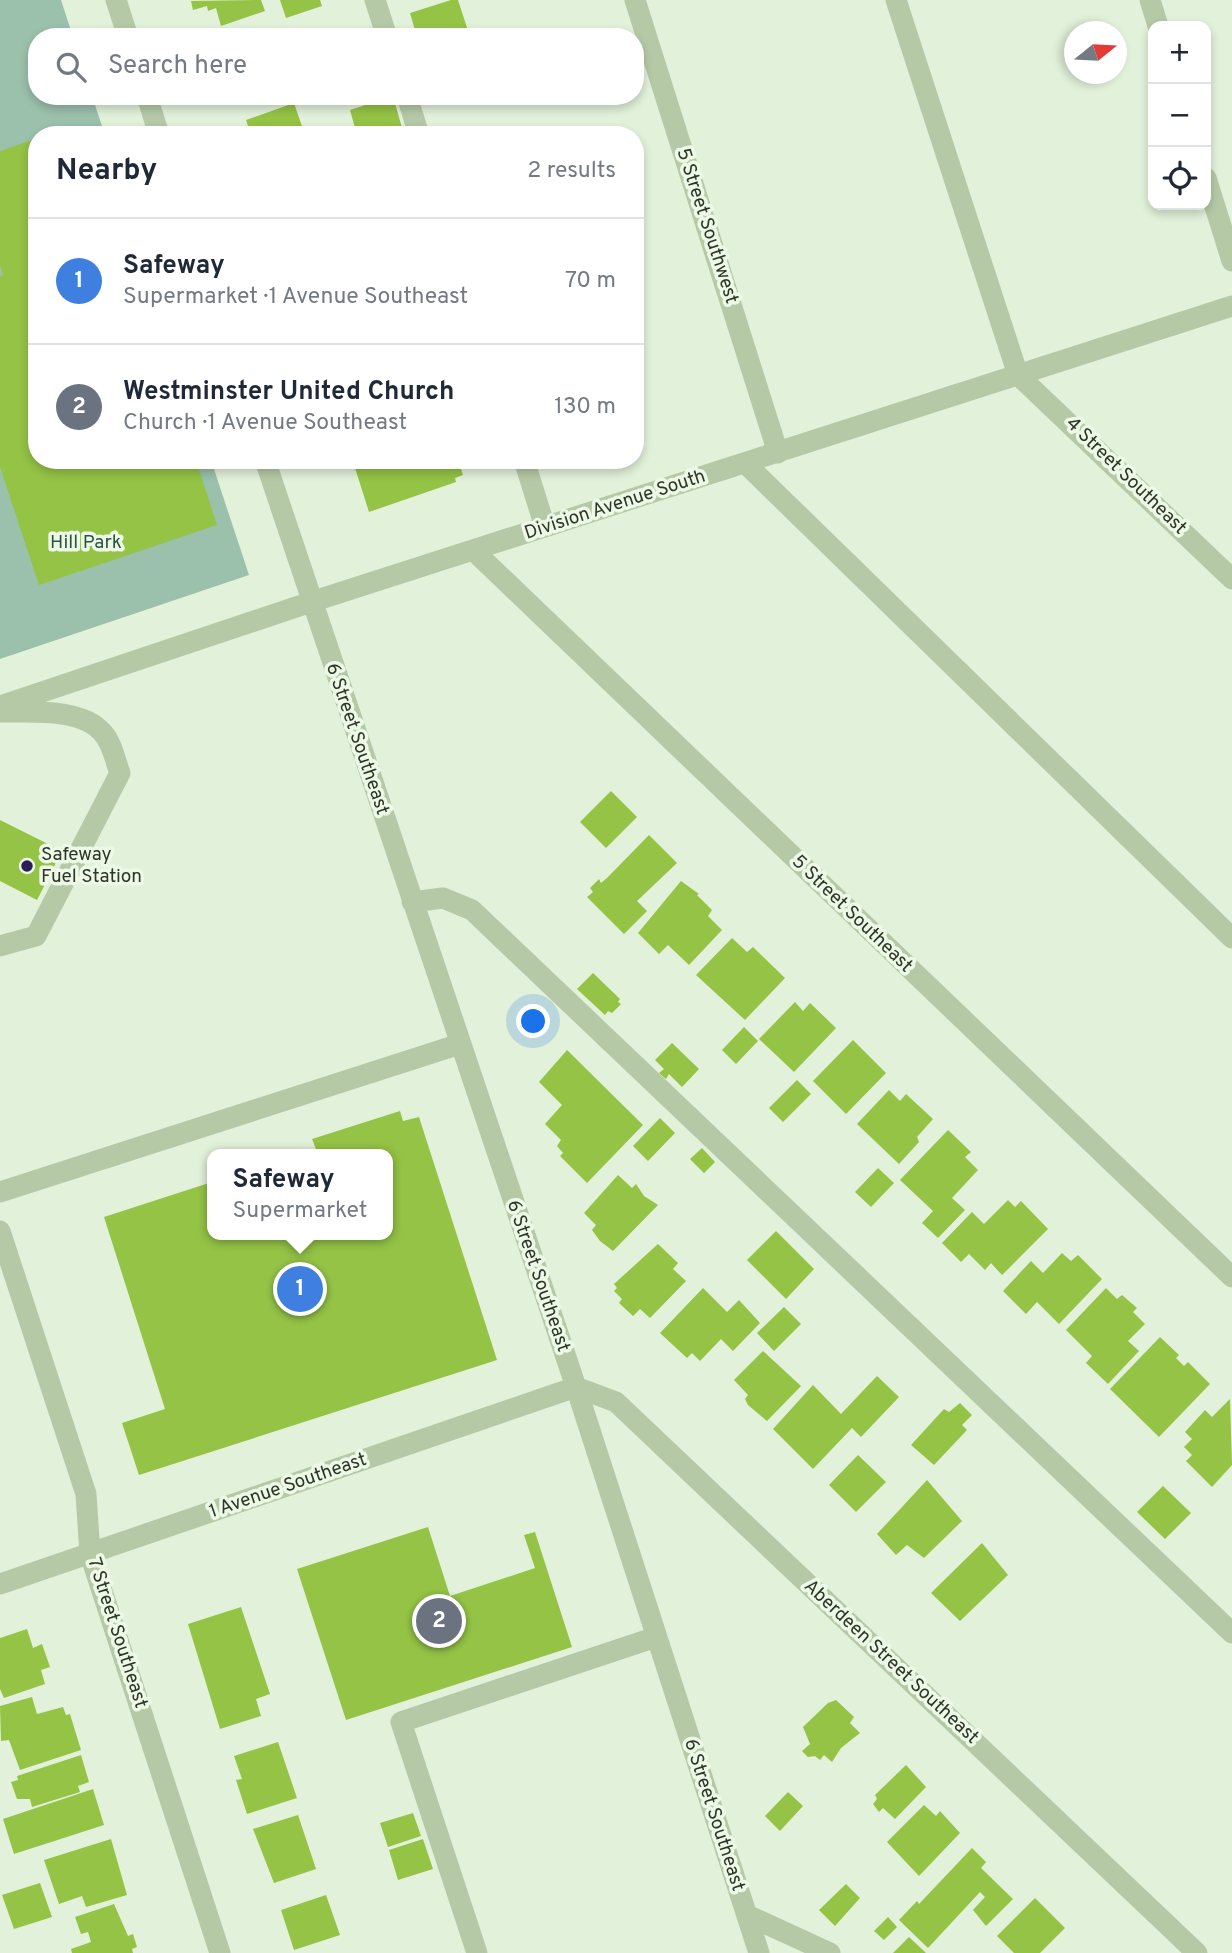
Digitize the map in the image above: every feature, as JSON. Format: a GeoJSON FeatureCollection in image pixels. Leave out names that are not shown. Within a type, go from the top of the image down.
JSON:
{"type":"FeatureCollection","features":[{"type":"Feature","properties":{"kind":"street"},"geometry":{"type":"LineString","coordinates":[[116,0],[125,28]]}},
{"type":"Feature","properties":{"kind":"street"},"geometry":{"type":"LineString","coordinates":[[376,0],[384,28]]}},
{"type":"Feature","properties":{"kind":"street","name":"5 Street Southwest"},"geometry":{"type":"LineString","coordinates":[[635,0],[644,28]]}},
{"type":"Feature","properties":{"kind":"street"},"geometry":{"type":"LineString","coordinates":[[896,0],[1018,375]]}},
{"type":"Feature","properties":{"kind":"street"},"geometry":{"type":"LineString","coordinates":[[1150,0],[1156,21]]}},
{"type":"Feature","properties":{"kind":"street","name":"5 Street Southwest"},"geometry":{"type":"LineString","coordinates":[[644,29],[778,453]]}},
{"type":"Feature","properties":{"kind":"street"},"geometry":{"type":"LineString","coordinates":[[150,105],[156,126]]}},
{"type":"Feature","properties":{"kind":"street"},"geometry":{"type":"LineString","coordinates":[[410,105],[416,126]]}},
{"type":"Feature","properties":{"kind":"street"},"geometry":{"type":"LineString","coordinates":[[1211,194],[1232,261]]}},
{"type":"Feature","properties":{"kind":"street","name":"Division Avenue South"},"geometry":{"type":"LineString","coordinates":[[0,706],[311,602],[1232,306]]}},
{"type":"Feature","properties":{"kind":"street","name":"4 Street Southeast"},"geometry":{"type":"LineString","coordinates":[[1018,375],[1062,414],[1232,579]]}},
{"type":"Feature","properties":{"kind":"street"},"geometry":{"type":"LineString","coordinates":[[746,463],[1232,938]]}},
{"type":"Feature","properties":{"kind":"street","name":"6 Street Southeast"},"geometry":{"type":"LineString","coordinates":[[268,469],[576,1387],[759,1953]]}},
{"type":"Feature","properties":{"kind":"street"},"geometry":{"type":"LineString","coordinates":[[527,469],[545,527]]}},
{"type":"Feature","properties":{"kind":"street","name":"5 Street Southeast"},"geometry":{"type":"LineString","coordinates":[[473,550],[1232,1277]]}},
{"type":"Feature","properties":{"kind":"street"},"geometry":{"type":"LineString","coordinates":[[0,712],[56,714],[89,723],[102,732],[120,773],[36,936],[0,946]]}},
{"type":"Feature","properties":{"kind":"street"},"geometry":{"type":"LineString","coordinates":[[412,902],[443,898],[472,910],[1232,1633]]}},
{"type":"Feature","properties":{"kind":"street"},"geometry":{"type":"LineString","coordinates":[[0,1192],[460,1044]]}},
{"type":"Feature","properties":{"kind":"street","name":"7 Street Southeast"},"geometry":{"type":"LineString","coordinates":[[0,1231],[86,1494],[90,1555],[220,1953]]}},
{"type":"Feature","properties":{"kind":"street","name":"1 Avenue Southeast"},"geometry":{"type":"LineString","coordinates":[[0,1584],[576,1387]]}},
{"type":"Feature","properties":{"kind":"street","name":"Aberdeen Street Southeast"},"geometry":{"type":"LineString","coordinates":[[576,1387],[616,1402],[1197,1953]]}},
{"type":"Feature","properties":{"kind":"street"},"geometry":{"type":"LineString","coordinates":[[477,1953],[401,1722],[656,1637]]}},
{"type":"Feature","properties":{"kind":"street"},"geometry":{"type":"LineString","coordinates":[[747,1915],[830,1953]]}},
{"type":"Feature","properties":{"kind":"green space","name":"Hill Park"},"geometry":{"type":"Polygon","coordinates":[[[0,0],[61,0],[70,28],[28,28],[28,105],[95,105],[102,126],[28,126],[28,469],[214,469],[249,575],[0,659],[0,0]]]}},
{"type":"Feature","properties":{"kind":"building"},"geometry":{"type":"Polygon","coordinates":[[[261,0],[265,11],[221,26],[216,8],[208,11],[207,6],[193,10],[191,1],[261,0]]]}},
{"type":"Feature","properties":{"kind":"building"},"geometry":{"type":"Polygon","coordinates":[[[280,0],[320,0],[322,6],[286,18],[280,0]]]}},
{"type":"Feature","properties":{"kind":"building"},"geometry":{"type":"Polygon","coordinates":[[[458,0],[467,28],[414,28],[410,13],[458,0]]]}},
{"type":"Feature","properties":{"kind":"building"},"geometry":{"type":"Polygon","coordinates":[[[295,105],[302,126],[248,126],[246,120],[295,105]]]}},
{"type":"Feature","properties":{"kind":"building"},"geometry":{"type":"Polygon","coordinates":[[[365,105],[396,105],[401,126],[354,126],[350,110],[365,105]]]}},
{"type":"Feature","properties":{"kind":"building"},"geometry":{"type":"Polygon","coordinates":[[[28,141],[28,469],[199,469],[217,525],[39,585],[0,467],[0,276],[3,275],[0,265],[0,151],[28,141]]]}},
{"type":"Feature","properties":{"kind":"building"},"geometry":{"type":"Polygon","coordinates":[[[355,469],[461,469],[463,475],[455,478],[456,482],[369,512],[355,469]]]}},
{"type":"Feature","properties":{"kind":"building"},"geometry":{"type":"Polygon","coordinates":[[[611,791],[637,817],[606,848],[580,822],[611,791]]]}},
{"type":"Feature","properties":{"kind":"building","name":"Safeway Fuel Station"},"geometry":{"type":"Polygon","coordinates":[[[0,820],[62,851],[37,900],[0,881],[0,820]]]}},
{"type":"Feature","properties":{"kind":"building"},"geometry":{"type":"Polygon","coordinates":[[[649,835],[677,863],[637,901],[647,911],[624,934],[587,897],[593,892],[590,888],[599,879],[601,883],[607,878],[649,835]]]}},
{"type":"Feature","properties":{"kind":"building"},"geometry":{"type":"Polygon","coordinates":[[[681,881],[699,894],[697,895],[712,910],[708,916],[722,930],[689,965],[668,945],[659,954],[638,933],[681,881]]]}},
{"type":"Feature","properties":{"kind":"building"},"geometry":{"type":"Polygon","coordinates":[[[732,938],[747,952],[753,947],[785,978],[745,1020],[696,975],[732,938]]]}},
{"type":"Feature","properties":{"kind":"building"},"geometry":{"type":"Polygon","coordinates":[[[593,973],[620,999],[618,1002],[621,1004],[612,1013],[608,1011],[605,1015],[577,989],[593,973]]]}},
{"type":"Feature","properties":{"kind":"building"},"geometry":{"type":"Polygon","coordinates":[[[795,1002],[803,1011],[810,1003],[836,1028],[794,1072],[759,1039],[795,1002]]]}},
{"type":"Feature","properties":{"kind":"building"},"geometry":{"type":"Polygon","coordinates":[[[744,1027],[758,1041],[736,1064],[722,1050],[744,1027]]]}},
{"type":"Feature","properties":{"kind":"building"},"geometry":{"type":"Polygon","coordinates":[[[853,1040],[886,1073],[846,1114],[813,1081],[853,1040]]]}},
{"type":"Feature","properties":{"kind":"building"},"geometry":{"type":"Polygon","coordinates":[[[672,1043],[699,1069],[682,1087],[669,1074],[666,1079],[659,1073],[664,1069],[655,1060],[672,1043]]]}},
{"type":"Feature","properties":{"kind":"building"},"geometry":{"type":"Polygon","coordinates":[[[567,1050],[643,1125],[587,1183],[560,1156],[563,1153],[557,1146],[561,1140],[545,1124],[562,1105],[539,1082],[567,1050]]]}},
{"type":"Feature","properties":{"kind":"building"},"geometry":{"type":"Polygon","coordinates":[[[797,1080],[811,1094],[783,1122],[769,1108],[797,1080]]]}},
{"type":"Feature","properties":{"kind":"building"},"geometry":{"type":"Polygon","coordinates":[[[889,1090],[900,1101],[906,1094],[933,1119],[917,1137],[919,1142],[899,1164],[857,1124],[889,1090]]]}},
{"type":"Feature","properties":{"kind":"building"},"geometry":{"type":"Polygon","coordinates":[[[400,1111],[403,1121],[419,1117],[497,1360],[139,1475],[122,1423],[165,1409],[104,1217],[207,1184],[207,1240],[393,1240],[393,1149],[316,1149],[312,1139],[400,1111]]]}},
{"type":"Feature","properties":{"kind":"building"},"geometry":{"type":"Polygon","coordinates":[[[660,1118],[675,1133],[648,1161],[633,1146],[660,1118]]]}},
{"type":"Feature","properties":{"kind":"building"},"geometry":{"type":"Polygon","coordinates":[[[948,1130],[971,1152],[965,1157],[978,1170],[952,1198],[965,1210],[938,1238],[922,1223],[933,1211],[900,1180],[948,1130]]]}},
{"type":"Feature","properties":{"kind":"building"},"geometry":{"type":"Polygon","coordinates":[[[702,1148],[715,1162],[704,1173],[690,1159],[702,1148]]]}},
{"type":"Feature","properties":{"kind":"building"},"geometry":{"type":"Polygon","coordinates":[[[878,1168],[894,1183],[871,1207],[855,1192],[878,1168]]]}},
{"type":"Feature","properties":{"kind":"building"},"geometry":{"type":"Polygon","coordinates":[[[618,1175],[632,1188],[636,1184],[644,1196],[658,1205],[613,1251],[600,1241],[592,1230],[596,1225],[584,1213],[618,1175]]]}},
{"type":"Feature","properties":{"kind":"building"},"geometry":{"type":"Polygon","coordinates":[[[1008,1200],[1015,1207],[1021,1201],[1048,1229],[1002,1275],[991,1263],[985,1270],[969,1254],[961,1262],[942,1243],[972,1212],[984,1224],[1008,1200]]]}},
{"type":"Feature","properties":{"kind":"building"},"geometry":{"type":"Polygon","coordinates":[[[776,1231],[814,1269],[786,1299],[747,1260],[776,1231]]]}},
{"type":"Feature","properties":{"kind":"building"},"geometry":{"type":"Polygon","coordinates":[[[658,1244],[678,1263],[673,1269],[686,1281],[650,1318],[640,1309],[633,1316],[619,1303],[622,1299],[614,1291],[617,1288],[614,1284],[658,1244]]]}},
{"type":"Feature","properties":{"kind":"building"},"geometry":{"type":"Polygon","coordinates":[[[1062,1253],[1071,1261],[1078,1255],[1102,1279],[1059,1324],[1037,1302],[1026,1314],[1003,1291],[1031,1261],[1043,1273],[1062,1253]]]}},
{"type":"Feature","properties":{"kind":"building"},"geometry":{"type":"Polygon","coordinates":[[[703,1288],[727,1312],[739,1300],[760,1323],[733,1351],[721,1339],[700,1361],[692,1353],[687,1358],[660,1333],[703,1288]]]}},
{"type":"Feature","properties":{"kind":"building"},"geometry":{"type":"Polygon","coordinates":[[[1106,1288],[1117,1299],[1122,1295],[1137,1308],[1133,1312],[1145,1324],[1128,1341],[1139,1351],[1108,1384],[1086,1363],[1092,1356],[1066,1330],[1106,1288]]]}},
{"type":"Feature","properties":{"kind":"building"},"geometry":{"type":"Polygon","coordinates":[[[784,1307],[801,1324],[774,1351],[757,1333],[784,1307]]]}},
{"type":"Feature","properties":{"kind":"building"},"geometry":{"type":"Polygon","coordinates":[[[1160,1337],[1179,1355],[1176,1358],[1184,1366],[1188,1362],[1210,1384],[1159,1437],[1110,1389],[1160,1337]]]}},
{"type":"Feature","properties":{"kind":"building"},"geometry":{"type":"Polygon","coordinates":[[[763,1351],[801,1386],[767,1421],[748,1405],[745,1399],[748,1395],[734,1380],[763,1351]]]}},
{"type":"Feature","properties":{"kind":"building"},"geometry":{"type":"Polygon","coordinates":[[[877,1376],[899,1397],[861,1437],[852,1428],[813,1469],[773,1429],[813,1385],[841,1414],[877,1376]]]}},
{"type":"Feature","properties":{"kind":"building"},"geometry":{"type":"Polygon","coordinates":[[[1230,1399],[1232,1465],[1212,1487],[1186,1461],[1192,1455],[1184,1447],[1192,1439],[1185,1432],[1205,1410],[1212,1417],[1230,1399]]]}},
{"type":"Feature","properties":{"kind":"building"},"geometry":{"type":"Polygon","coordinates":[[[960,1403],[972,1415],[962,1425],[967,1430],[934,1465],[911,1445],[944,1409],[949,1412],[960,1403]]]}},
{"type":"Feature","properties":{"kind":"building"},"geometry":{"type":"Polygon","coordinates":[[[858,1455],[886,1482],[856,1512],[829,1485],[858,1455]]]}},
{"type":"Feature","properties":{"kind":"building"},"geometry":{"type":"Polygon","coordinates":[[[927,1480],[962,1521],[924,1558],[907,1545],[896,1555],[877,1534],[927,1480]]]}},
{"type":"Feature","properties":{"kind":"building"},"geometry":{"type":"Polygon","coordinates":[[[1163,1486],[1191,1513],[1165,1539],[1137,1512],[1163,1486]]]}},
{"type":"Feature","properties":{"kind":"building"},"geometry":{"type":"Polygon","coordinates":[[[428,1527],[450,1596],[535,1568],[524,1535],[535,1532],[572,1647],[346,1720],[297,1569],[428,1527]]]}},
{"type":"Feature","properties":{"kind":"building"},"geometry":{"type":"Polygon","coordinates":[[[982,1543],[1008,1575],[960,1621],[931,1593],[982,1543]]]}},
{"type":"Feature","properties":{"kind":"building"},"geometry":{"type":"Polygon","coordinates":[[[241,1607],[270,1694],[256,1699],[261,1716],[220,1729],[188,1624],[241,1607]]]}},
{"type":"Feature","properties":{"kind":"building"},"geometry":{"type":"Polygon","coordinates":[[[27,1629],[33,1648],[42,1644],[50,1667],[41,1670],[45,1684],[4,1698],[0,1689],[0,1638],[27,1629]]]}},
{"type":"Feature","properties":{"kind":"building"},"geometry":{"type":"Polygon","coordinates":[[[32,1697],[37,1714],[63,1707],[66,1715],[70,1714],[81,1750],[20,1770],[9,1740],[1,1741],[0,1706],[32,1697]]]}},
{"type":"Feature","properties":{"kind":"building"},"geometry":{"type":"Polygon","coordinates":[[[836,1700],[854,1717],[850,1723],[860,1733],[841,1748],[832,1762],[824,1755],[820,1760],[815,1756],[808,1757],[802,1751],[810,1744],[803,1727],[828,1703],[836,1700]]]}},
{"type":"Feature","properties":{"kind":"building"},"geometry":{"type":"Polygon","coordinates":[[[278,1742],[297,1798],[247,1814],[236,1780],[242,1779],[234,1756],[278,1742]]]}},
{"type":"Feature","properties":{"kind":"building"},"geometry":{"type":"Polygon","coordinates":[[[81,1755],[89,1782],[78,1786],[80,1792],[32,1807],[30,1799],[17,1799],[11,1782],[18,1780],[17,1776],[81,1755]]]}},
{"type":"Feature","properties":{"kind":"building"},"geometry":{"type":"Polygon","coordinates":[[[906,1765],[926,1787],[895,1819],[883,1808],[879,1812],[873,1804],[877,1799],[875,1795],[906,1765]]]}},
{"type":"Feature","properties":{"kind":"building"},"geometry":{"type":"Polygon","coordinates":[[[93,1789],[104,1825],[14,1854],[3,1819],[93,1789]]]}},
{"type":"Feature","properties":{"kind":"building"},"geometry":{"type":"Polygon","coordinates":[[[788,1792],[803,1806],[780,1831],[765,1816],[788,1792]]]}},
{"type":"Feature","properties":{"kind":"building"},"geometry":{"type":"Polygon","coordinates":[[[924,1805],[936,1816],[940,1811],[960,1833],[919,1876],[887,1842],[924,1805]]]}},
{"type":"Feature","properties":{"kind":"building"},"geometry":{"type":"Polygon","coordinates":[[[413,1813],[421,1836],[388,1847],[380,1823],[413,1813]]]}},
{"type":"Feature","properties":{"kind":"building"},"geometry":{"type":"Polygon","coordinates":[[[298,1815],[316,1869],[274,1883],[253,1829],[298,1815]]]}},
{"type":"Feature","properties":{"kind":"building"},"geometry":{"type":"Polygon","coordinates":[[[111,1839],[127,1895],[86,1907],[82,1896],[59,1904],[44,1860],[111,1839]]]}},
{"type":"Feature","properties":{"kind":"building"},"geometry":{"type":"Polygon","coordinates":[[[423,1839],[433,1869],[398,1880],[389,1850],[423,1839]]]}},
{"type":"Feature","properties":{"kind":"building"},"geometry":{"type":"Polygon","coordinates":[[[972,1848],[986,1862],[981,1868],[1013,1899],[986,1926],[973,1910],[985,1897],[980,1892],[928,1948],[899,1920],[917,1901],[919,1904],[972,1848]]]}},
{"type":"Feature","properties":{"kind":"building"},"geometry":{"type":"Polygon","coordinates":[[[40,1883],[52,1917],[14,1929],[2,1895],[40,1883]]]}},
{"type":"Feature","properties":{"kind":"building"},"geometry":{"type":"Polygon","coordinates":[[[846,1884],[860,1898],[835,1926],[819,1910],[846,1884]]]}},
{"type":"Feature","properties":{"kind":"building"},"geometry":{"type":"Polygon","coordinates":[[[326,1895],[340,1935],[294,1950],[281,1910],[326,1895]]]}},
{"type":"Feature","properties":{"kind":"building"},"geometry":{"type":"Polygon","coordinates":[[[1035,1898],[1065,1928],[1040,1953],[1014,1953],[997,1936],[1035,1898]]]}},
{"type":"Feature","properties":{"kind":"building"},"geometry":{"type":"Polygon","coordinates":[[[114,1904],[128,1936],[133,1934],[137,1947],[132,1949],[133,1953],[72,1953],[71,1949],[91,1942],[88,1932],[81,1934],[75,1917],[114,1904]]]}},
{"type":"Feature","properties":{"kind":"building"},"geometry":{"type":"Polygon","coordinates":[[[888,1917],[897,1927],[884,1940],[874,1931],[888,1917]]]}},
{"type":"Feature","properties":{"kind":"building"},"geometry":{"type":"Polygon","coordinates":[[[909,1937],[926,1953],[893,1953],[909,1937]]]}},
{"type":"Feature","properties":{"kind":"place","name":"Safeway Fuel Station"},"geometry":{"type":"Point","coordinates":[27,866]}},
{"type":"Feature","properties":{"kind":"place","name":"Safeway"},"geometry":{"type":"Point","coordinates":[300,1289]}},
{"type":"Feature","properties":{"kind":"place","name":"Westminster United Church"},"geometry":{"type":"Point","coordinates":[439,1621]}}]}
